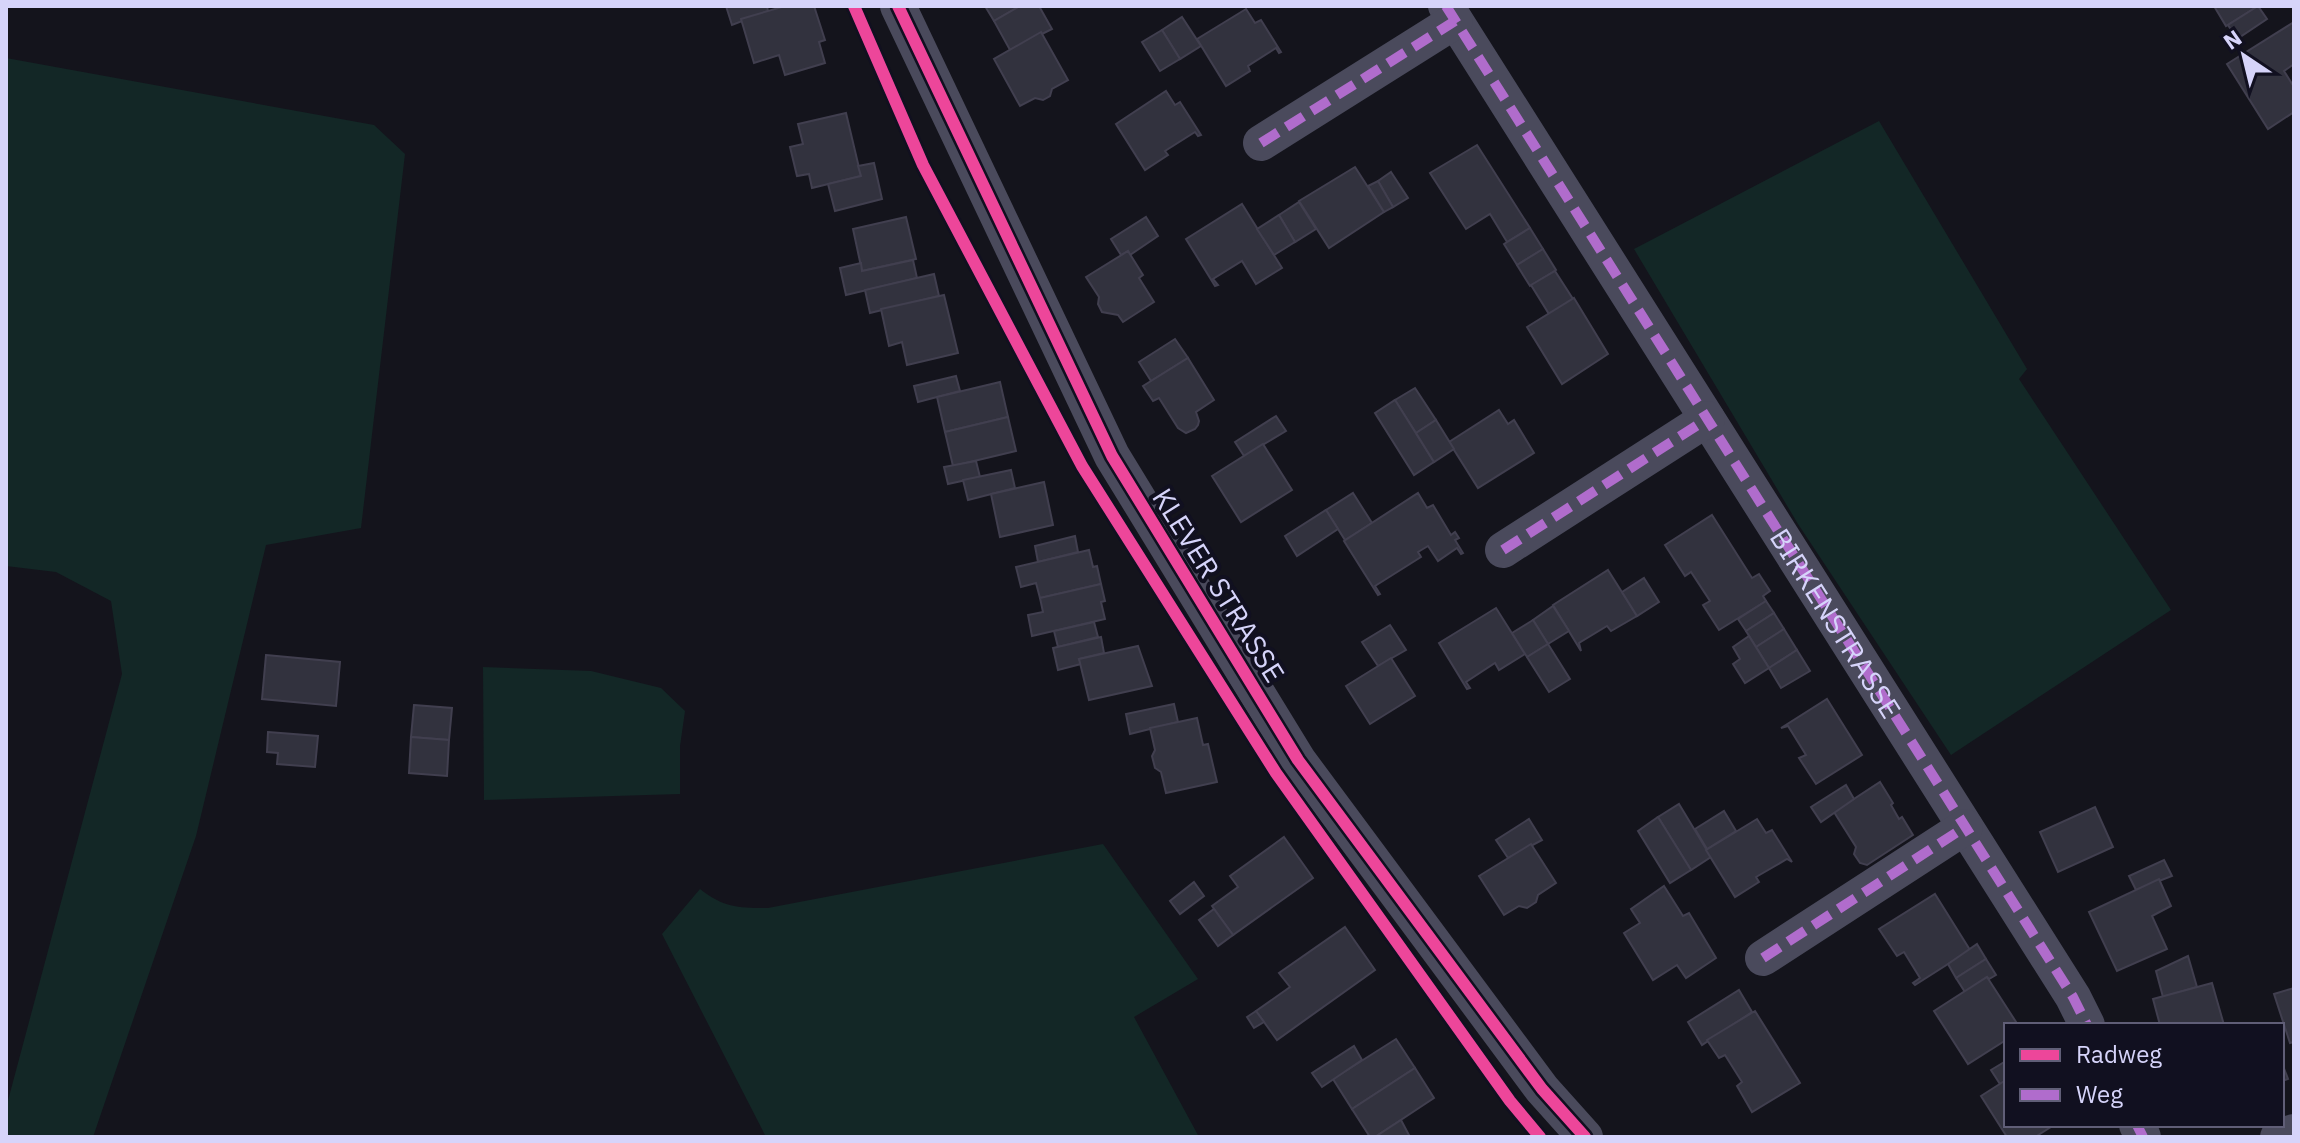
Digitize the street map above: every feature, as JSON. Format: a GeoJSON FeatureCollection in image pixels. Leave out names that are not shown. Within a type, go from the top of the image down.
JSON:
{"type":"FeatureCollection","features":[{"type":"Feature","properties":{"kind":"street","name":"KLEVER STRASSE"},"geometry":{"type":"LineString","coordinates":[[898,6],[1112,456],[1298,760],[1542,1089],[1585,1137]]}},
{"type":"Feature","properties":{"kind":"street","name":"BIRKENSTRASSE"},"geometry":{"type":"LineString","coordinates":[[1261,143],[1451,13],[2073,997],[2086,1023]]}},
{"type":"Feature","properties":{"kind":"street"},"geometry":{"type":"LineString","coordinates":[[1503,550],[1707,419]]}},
{"type":"Feature","properties":{"kind":"street"},"geometry":{"type":"LineString","coordinates":[[1763,958],[1965,827]]}},
{"type":"Feature","properties":{"kind":"street"},"geometry":{"type":"LineString","coordinates":[[2278,1137],[2294,1132]]}},
{"type":"Feature","properties":{"kind":"green space"},"geometry":{"type":"Polygon","coordinates":[[[6,58],[374,125],[405,154],[361,528],[266,545],[196,836],[93,1137],[6,1137],[6,1108],[122,674],[111,601],[56,572],[6,566],[6,58]]]}},
{"type":"Feature","properties":{"kind":"green space"},"geometry":{"type":"Polygon","coordinates":[[[1879,121],[2027,369],[2019,379],[2171,610],[1951,755],[1798,524],[1634,249],[1879,121]]]}},
{"type":"Feature","properties":{"kind":"green space"},"geometry":{"type":"Polygon","coordinates":[[[483,667],[591,671],[661,688],[685,711],[680,746],[680,794],[484,800],[483,667]]]}},
{"type":"Feature","properties":{"kind":"green space"},"geometry":{"type":"Polygon","coordinates":[[[1103,844],[1198,979],[1134,1017],[1199,1137],[766,1137],[662,934],[700,889],[732,906],[768,908],[1103,844]]]}},
{"type":"Feature","properties":{"kind":"building"},"geometry":{"type":"Polygon","coordinates":[[[726,6],[767,6],[768,11],[732,25],[726,6]]]}},
{"type":"Feature","properties":{"kind":"building"},"geometry":{"type":"Polygon","coordinates":[[[785,6],[814,6],[825,40],[819,42],[825,63],[785,75],[779,55],[754,63],[741,19],[785,6]]]}},
{"type":"Feature","properties":{"kind":"building"},"geometry":{"type":"Polygon","coordinates":[[[985,6],[1020,6],[994,21],[985,6]]]}},
{"type":"Feature","properties":{"kind":"building"},"geometry":{"type":"Polygon","coordinates":[[[1020,6],[1039,6],[1052,29],[1010,50],[994,21],[1020,6]]]}},
{"type":"Feature","properties":{"kind":"building"},"geometry":{"type":"Polygon","coordinates":[[[2214,6],[2258,6],[2226,26],[2214,6]]]}},
{"type":"Feature","properties":{"kind":"building"},"geometry":{"type":"Polygon","coordinates":[[[2258,6],[2267,19],[2237,39],[2228,25],[2258,6]]]}},
{"type":"Feature","properties":{"kind":"building"},"geometry":{"type":"Polygon","coordinates":[[[1246,9],[1255,23],[1261,20],[1281,52],[1276,48],[1248,66],[1250,71],[1226,86],[1197,39],[1246,9]]]}},
{"type":"Feature","properties":{"kind":"building"},"geometry":{"type":"Polygon","coordinates":[[[1182,17],[1201,46],[1180,59],[1162,30],[1182,17]]]}},
{"type":"Feature","properties":{"kind":"building"},"geometry":{"type":"Polygon","coordinates":[[[2294,22],[2294,64],[2284,71],[2294,87],[2294,112],[2268,129],[2227,64],[2294,22]]]}},
{"type":"Feature","properties":{"kind":"building"},"geometry":{"type":"Polygon","coordinates":[[[1162,30],[1180,59],[1160,71],[1142,42],[1162,30]]]}},
{"type":"Feature","properties":{"kind":"building"},"geometry":{"type":"Polygon","coordinates":[[[1041,32],[1068,80],[1052,89],[1050,96],[1043,100],[1035,98],[1020,106],[994,59],[1041,32]]]}},
{"type":"Feature","properties":{"kind":"building"},"geometry":{"type":"Polygon","coordinates":[[[1166,91],[1175,105],[1180,102],[1201,135],[1195,132],[1165,151],[1168,155],[1145,170],[1116,124],[1166,91]]]}},
{"type":"Feature","properties":{"kind":"building"},"geometry":{"type":"Polygon","coordinates":[[[846,113],[861,176],[812,188],[809,174],[797,176],[790,147],[803,144],[798,124],[846,113]]]}},
{"type":"Feature","properties":{"kind":"building"},"geometry":{"type":"Polygon","coordinates":[[[1477,145],[1530,228],[1507,242],[1490,214],[1466,229],[1430,173],[1477,145]]]}},
{"type":"Feature","properties":{"kind":"building"},"geometry":{"type":"Polygon","coordinates":[[[874,163],[882,199],[835,211],[828,184],[861,176],[858,166],[874,163]]]}},
{"type":"Feature","properties":{"kind":"building"},"geometry":{"type":"Polygon","coordinates":[[[1355,167],[1384,212],[1329,248],[1299,201],[1355,167]]]}},
{"type":"Feature","properties":{"kind":"building"},"geometry":{"type":"Polygon","coordinates":[[[1391,172],[1408,198],[1393,207],[1378,181],[1391,172]]]}},
{"type":"Feature","properties":{"kind":"building"},"geometry":{"type":"Polygon","coordinates":[[[1378,181],[1393,207],[1384,212],[1368,186],[1378,181]]]}},
{"type":"Feature","properties":{"kind":"building"},"geometry":{"type":"Polygon","coordinates":[[[1299,202],[1316,229],[1295,242],[1279,215],[1299,202]]]}},
{"type":"Feature","properties":{"kind":"building"},"geometry":{"type":"Polygon","coordinates":[[[1242,204],[1282,268],[1256,284],[1242,261],[1213,279],[1218,285],[1215,286],[1186,239],[1242,204]]]}},
{"type":"Feature","properties":{"kind":"building"},"geometry":{"type":"Polygon","coordinates":[[[1279,215],[1295,242],[1274,255],[1257,229],[1279,215]]]}},
{"type":"Feature","properties":{"kind":"building"},"geometry":{"type":"Polygon","coordinates":[[[906,217],[916,259],[862,271],[853,229],[906,217]]]}},
{"type":"Feature","properties":{"kind":"building"},"geometry":{"type":"Polygon","coordinates":[[[1146,217],[1158,236],[1130,255],[1128,251],[1121,255],[1111,239],[1146,217]]]}},
{"type":"Feature","properties":{"kind":"building"},"geometry":{"type":"Polygon","coordinates":[[[1530,228],[1543,249],[1517,265],[1504,244],[1530,228]]]}},
{"type":"Feature","properties":{"kind":"building"},"geometry":{"type":"Polygon","coordinates":[[[1543,249],[1556,270],[1530,286],[1517,265],[1543,249]]]}},
{"type":"Feature","properties":{"kind":"building"},"geometry":{"type":"Polygon","coordinates":[[[1128,251],[1143,275],[1139,278],[1154,302],[1123,322],[1118,315],[1102,312],[1099,297],[1086,277],[1128,251]]]}},
{"type":"Feature","properties":{"kind":"building"},"geometry":{"type":"Polygon","coordinates":[[[913,260],[917,278],[846,295],[840,268],[861,263],[862,271],[913,260]]]}},
{"type":"Feature","properties":{"kind":"building"},"geometry":{"type":"Polygon","coordinates":[[[1555,271],[1573,299],[1549,314],[1531,285],[1555,271]]]}},
{"type":"Feature","properties":{"kind":"building"},"geometry":{"type":"Polygon","coordinates":[[[934,274],[939,296],[870,313],[865,290],[934,274]]]}},
{"type":"Feature","properties":{"kind":"building"},"geometry":{"type":"Polygon","coordinates":[[[944,295],[958,353],[907,365],[902,342],[889,346],[881,309],[944,295]]]}},
{"type":"Feature","properties":{"kind":"building"},"geometry":{"type":"Polygon","coordinates":[[[1574,298],[1608,354],[1562,384],[1527,327],[1574,298]]]}},
{"type":"Feature","properties":{"kind":"building"},"geometry":{"type":"Polygon","coordinates":[[[1175,339],[1188,358],[1151,381],[1139,362],[1175,339]]]}},
{"type":"Feature","properties":{"kind":"building"},"geometry":{"type":"Polygon","coordinates":[[[1188,358],[1214,400],[1196,412],[1198,425],[1186,433],[1178,428],[1159,398],[1153,401],[1143,386],[1188,358]]]}},
{"type":"Feature","properties":{"kind":"building"},"geometry":{"type":"Polygon","coordinates":[[[956,376],[960,391],[918,402],[914,386],[956,376]]]}},
{"type":"Feature","properties":{"kind":"building"},"geometry":{"type":"Polygon","coordinates":[[[1000,382],[1008,417],[945,432],[937,397],[1000,382]]]}},
{"type":"Feature","properties":{"kind":"building"},"geometry":{"type":"Polygon","coordinates":[[[1415,388],[1436,420],[1416,433],[1395,400],[1415,388]]]}},
{"type":"Feature","properties":{"kind":"building"},"geometry":{"type":"Polygon","coordinates":[[[1395,400],[1434,462],[1414,475],[1375,413],[1395,400]]]}},
{"type":"Feature","properties":{"kind":"building"},"geometry":{"type":"Polygon","coordinates":[[[1499,410],[1508,424],[1514,420],[1534,453],[1478,488],[1449,442],[1499,410]]]}},
{"type":"Feature","properties":{"kind":"building"},"geometry":{"type":"Polygon","coordinates":[[[1276,416],[1286,431],[1244,456],[1235,442],[1276,416]]]}},
{"type":"Feature","properties":{"kind":"building"},"geometry":{"type":"Polygon","coordinates":[[[1008,417],[1016,451],[953,466],[945,432],[1008,417]]]}},
{"type":"Feature","properties":{"kind":"building"},"geometry":{"type":"Polygon","coordinates":[[[1436,420],[1454,449],[1434,462],[1416,433],[1436,420]]]}},
{"type":"Feature","properties":{"kind":"building"},"geometry":{"type":"Polygon","coordinates":[[[1263,444],[1292,490],[1241,522],[1212,476],[1263,444]]]}},
{"type":"Feature","properties":{"kind":"building"},"geometry":{"type":"Polygon","coordinates":[[[976,461],[980,477],[948,484],[944,467],[976,461]]]}},
{"type":"Feature","properties":{"kind":"building"},"geometry":{"type":"Polygon","coordinates":[[[1011,470],[1015,488],[968,500],[963,480],[1011,470]]]}},
{"type":"Feature","properties":{"kind":"building"},"geometry":{"type":"Polygon","coordinates":[[[1044,482],[1053,525],[1000,537],[991,494],[1044,482]]]}},
{"type":"Feature","properties":{"kind":"building"},"geometry":{"type":"Polygon","coordinates":[[[1353,493],[1372,523],[1345,540],[1326,510],[1353,493]]]}},
{"type":"Feature","properties":{"kind":"building"},"geometry":{"type":"Polygon","coordinates":[[[1418,493],[1427,508],[1433,505],[1451,535],[1455,532],[1459,538],[1455,540],[1463,553],[1457,548],[1438,561],[1428,546],[1418,552],[1421,557],[1375,586],[1378,595],[1344,541],[1418,493]]]}},
{"type":"Feature","properties":{"kind":"building"},"geometry":{"type":"Polygon","coordinates":[[[1326,510],[1338,529],[1297,556],[1285,536],[1326,510]]]}},
{"type":"Feature","properties":{"kind":"building"},"geometry":{"type":"Polygon","coordinates":[[[1712,515],[1752,578],[1759,574],[1770,591],[1763,596],[1766,601],[1719,630],[1703,605],[1710,601],[1691,572],[1685,576],[1665,545],[1712,515]]]}},
{"type":"Feature","properties":{"kind":"building"},"geometry":{"type":"Polygon","coordinates":[[[1075,536],[1078,552],[1038,562],[1035,546],[1075,536]]]}},
{"type":"Feature","properties":{"kind":"building"},"geometry":{"type":"Polygon","coordinates":[[[1089,550],[1101,584],[1040,598],[1036,583],[1021,587],[1016,567],[1089,550]]]}},
{"type":"Feature","properties":{"kind":"building"},"geometry":{"type":"Polygon","coordinates":[[[1608,570],[1637,616],[1611,631],[1607,626],[1579,643],[1581,651],[1553,605],[1608,570]]]}},
{"type":"Feature","properties":{"kind":"building"},"geometry":{"type":"Polygon","coordinates":[[[1644,578],[1659,602],[1637,616],[1622,592],[1644,578]]]}},
{"type":"Feature","properties":{"kind":"building"},"geometry":{"type":"Polygon","coordinates":[[[1101,584],[1105,619],[1032,636],[1028,615],[1043,612],[1040,598],[1101,584]]]}},
{"type":"Feature","properties":{"kind":"building"},"geometry":{"type":"Polygon","coordinates":[[[1766,601],[1774,613],[1746,631],[1738,619],[1766,601]]]}},
{"type":"Feature","properties":{"kind":"building"},"geometry":{"type":"Polygon","coordinates":[[[1553,606],[1569,631],[1548,644],[1533,620],[1553,606]]]}},
{"type":"Feature","properties":{"kind":"building"},"geometry":{"type":"Polygon","coordinates":[[[1496,608],[1525,654],[1499,670],[1495,663],[1466,682],[1470,688],[1467,689],[1439,643],[1496,608]]]}},
{"type":"Feature","properties":{"kind":"building"},"geometry":{"type":"Polygon","coordinates":[[[1774,613],[1784,629],[1756,647],[1746,631],[1774,613]]]}},
{"type":"Feature","properties":{"kind":"building"},"geometry":{"type":"Polygon","coordinates":[[[1533,620],[1548,644],[1527,657],[1512,633],[1533,620]]]}},
{"type":"Feature","properties":{"kind":"building"},"geometry":{"type":"Polygon","coordinates":[[[1094,622],[1098,637],[1058,647],[1054,631],[1094,622]]]}},
{"type":"Feature","properties":{"kind":"building"},"geometry":{"type":"Polygon","coordinates":[[[1390,625],[1406,650],[1378,666],[1362,642],[1390,625]]]}},
{"type":"Feature","properties":{"kind":"building"},"geometry":{"type":"Polygon","coordinates":[[[1784,629],[1797,650],[1769,668],[1756,647],[1784,629]]]}},
{"type":"Feature","properties":{"kind":"building"},"geometry":{"type":"Polygon","coordinates":[[[1749,636],[1769,668],[1745,683],[1733,664],[1740,659],[1733,647],[1749,636]]]}},
{"type":"Feature","properties":{"kind":"building"},"geometry":{"type":"Polygon","coordinates":[[[1101,637],[1104,653],[1079,659],[1081,664],[1058,670],[1053,648],[1101,637]]]}},
{"type":"Feature","properties":{"kind":"building"},"geometry":{"type":"Polygon","coordinates":[[[1548,644],[1570,679],[1549,692],[1527,657],[1548,644]]]}},
{"type":"Feature","properties":{"kind":"building"},"geometry":{"type":"Polygon","coordinates":[[[1138,646],[1152,686],[1089,700],[1079,659],[1138,646]]]}},
{"type":"Feature","properties":{"kind":"building"},"geometry":{"type":"Polygon","coordinates":[[[1797,650],[1810,671],[1781,688],[1769,668],[1797,650]]]}},
{"type":"Feature","properties":{"kind":"building"},"geometry":{"type":"Polygon","coordinates":[[[266,655],[340,662],[336,706],[262,699],[266,655]]]}},
{"type":"Feature","properties":{"kind":"building"},"geometry":{"type":"Polygon","coordinates":[[[1391,658],[1415,696],[1370,724],[1346,686],[1391,658]]]}},
{"type":"Feature","properties":{"kind":"building"},"geometry":{"type":"Polygon","coordinates":[[[1827,699],[1862,755],[1816,784],[1799,758],[1806,755],[1788,726],[1781,728],[1827,699]]]}},
{"type":"Feature","properties":{"kind":"building"},"geometry":{"type":"Polygon","coordinates":[[[1174,704],[1178,722],[1130,734],[1126,714],[1174,704]]]}},
{"type":"Feature","properties":{"kind":"building"},"geometry":{"type":"Polygon","coordinates":[[[414,705],[452,708],[449,740],[411,737],[414,705]]]}},
{"type":"Feature","properties":{"kind":"building"},"geometry":{"type":"Polygon","coordinates":[[[1197,718],[1203,745],[1208,744],[1217,782],[1166,793],[1161,772],[1155,768],[1152,756],[1155,750],[1150,728],[1197,718]]]}},
{"type":"Feature","properties":{"kind":"building"},"geometry":{"type":"Polygon","coordinates":[[[268,732],[318,736],[315,767],[277,764],[278,753],[267,752],[268,732]]]}},
{"type":"Feature","properties":{"kind":"building"},"geometry":{"type":"Polygon","coordinates":[[[411,737],[449,740],[447,776],[409,773],[411,737]]]}},
{"type":"Feature","properties":{"kind":"building"},"geometry":{"type":"Polygon","coordinates":[[[1880,782],[1899,819],[1902,817],[1913,835],[1867,865],[1860,863],[1854,854],[1856,847],[1834,812],[1880,782]]]}},
{"type":"Feature","properties":{"kind":"building"},"geometry":{"type":"Polygon","coordinates":[[[1846,785],[1854,799],[1821,822],[1811,807],[1846,785]]]}},
{"type":"Feature","properties":{"kind":"building"},"geometry":{"type":"Polygon","coordinates":[[[1679,804],[1711,857],[1691,870],[1658,817],[1679,804]]]}},
{"type":"Feature","properties":{"kind":"building"},"geometry":{"type":"Polygon","coordinates":[[[2095,807],[2113,847],[2058,872],[2040,832],[2095,807]]]}},
{"type":"Feature","properties":{"kind":"building"},"geometry":{"type":"Polygon","coordinates":[[[1724,811],[1736,831],[1707,849],[1695,829],[1724,811]]]}},
{"type":"Feature","properties":{"kind":"building"},"geometry":{"type":"Polygon","coordinates":[[[1658,817],[1691,870],[1670,883],[1638,831],[1658,817]]]}},
{"type":"Feature","properties":{"kind":"building"},"geometry":{"type":"Polygon","coordinates":[[[1529,819],[1542,840],[1508,858],[1496,840],[1529,819]]]}},
{"type":"Feature","properties":{"kind":"building"},"geometry":{"type":"Polygon","coordinates":[[[1757,819],[1766,833],[1772,830],[1792,862],[1787,859],[1756,877],[1759,882],[1735,897],[1706,850],[1757,819]]]}},
{"type":"Feature","properties":{"kind":"building"},"geometry":{"type":"Polygon","coordinates":[[[1284,837],[1313,878],[1233,935],[1212,906],[1238,887],[1230,876],[1284,837]]]}},
{"type":"Feature","properties":{"kind":"building"},"geometry":{"type":"Polygon","coordinates":[[[1531,844],[1556,883],[1538,895],[1536,902],[1527,908],[1519,906],[1504,915],[1479,876],[1531,844]]]}},
{"type":"Feature","properties":{"kind":"building"},"geometry":{"type":"Polygon","coordinates":[[[2164,860],[2172,876],[2136,890],[2129,876],[2164,860]]]}},
{"type":"Feature","properties":{"kind":"building"},"geometry":{"type":"Polygon","coordinates":[[[2159,879],[2171,906],[2152,916],[2167,949],[2117,971],[2089,912],[2159,879]]]}},
{"type":"Feature","properties":{"kind":"building"},"geometry":{"type":"Polygon","coordinates":[[[1194,882],[1204,896],[1180,914],[1170,901],[1194,882]]]}},
{"type":"Feature","properties":{"kind":"building"},"geometry":{"type":"Polygon","coordinates":[[[1664,886],[1683,916],[1689,913],[1716,958],[1686,978],[1677,965],[1653,980],[1624,933],[1640,923],[1631,909],[1664,886]]]}},
{"type":"Feature","properties":{"kind":"building"},"geometry":{"type":"Polygon","coordinates":[[[1935,894],[1970,950],[1915,985],[1913,983],[1920,978],[1904,952],[1897,956],[1879,929],[1935,894]]]}},
{"type":"Feature","properties":{"kind":"building"},"geometry":{"type":"Polygon","coordinates":[[[1214,909],[1233,935],[1218,946],[1199,920],[1214,909]]]}},
{"type":"Feature","properties":{"kind":"building"},"geometry":{"type":"Polygon","coordinates":[[[1345,927],[1375,970],[1277,1040],[1256,1011],[1290,987],[1279,973],[1345,927]]]}},
{"type":"Feature","properties":{"kind":"building"},"geometry":{"type":"Polygon","coordinates":[[[1977,944],[1986,959],[1956,978],[1948,964],[1977,944]]]}},
{"type":"Feature","properties":{"kind":"building"},"geometry":{"type":"Polygon","coordinates":[[[2188,956],[2197,987],[2163,997],[2156,971],[2188,956]]]}},
{"type":"Feature","properties":{"kind":"building"},"geometry":{"type":"Polygon","coordinates":[[[1986,959],[1996,975],[1987,977],[1965,992],[1956,978],[1986,959]]]}},
{"type":"Feature","properties":{"kind":"building"},"geometry":{"type":"Polygon","coordinates":[[[1987,977],[2017,1023],[2004,1023],[2004,1041],[1968,1064],[1934,1011],[1987,977]]]}},
{"type":"Feature","properties":{"kind":"building"},"geometry":{"type":"Polygon","coordinates":[[[2212,983],[2223,1023],[2159,1023],[2153,999],[2212,983]]]}},
{"type":"Feature","properties":{"kind":"building"},"geometry":{"type":"Polygon","coordinates":[[[2294,988],[2294,1042],[2290,1043],[2274,994],[2294,988]]]}},
{"type":"Feature","properties":{"kind":"building"},"geometry":{"type":"Polygon","coordinates":[[[1739,990],[1752,1012],[1702,1045],[1688,1022],[1739,990]]]}},
{"type":"Feature","properties":{"kind":"building"},"geometry":{"type":"Polygon","coordinates":[[[1256,1011],[1264,1022],[1254,1028],[1247,1017],[1256,1011]]]}},
{"type":"Feature","properties":{"kind":"building"},"geometry":{"type":"Polygon","coordinates":[[[1755,1011],[1800,1083],[1752,1112],[1737,1086],[1742,1082],[1725,1055],[1719,1058],[1707,1040],[1755,1011]]]}},
{"type":"Feature","properties":{"kind":"building"},"geometry":{"type":"Polygon","coordinates":[[[1396,1039],[1415,1068],[1352,1109],[1333,1079],[1396,1039]]]}},
{"type":"Feature","properties":{"kind":"building"},"geometry":{"type":"Polygon","coordinates":[[[1354,1046],[1362,1060],[1322,1087],[1312,1073],[1354,1046]]]}},
{"type":"Feature","properties":{"kind":"building"},"geometry":{"type":"Polygon","coordinates":[[[2004,1062],[2004,1081],[2000,1084],[1991,1070],[2004,1062]]]}},
{"type":"Feature","properties":{"kind":"building"},"geometry":{"type":"Polygon","coordinates":[[[1415,1068],[1434,1098],[1375,1137],[1370,1137],[1352,1109],[1415,1068]]]}},
{"type":"Feature","properties":{"kind":"building"},"geometry":{"type":"Polygon","coordinates":[[[2004,1081],[2004,1127],[2051,1127],[2035,1137],[2007,1137],[1981,1096],[2004,1081]]]}},
{"type":"Feature","properties":{"kind":"building"},"geometry":{"type":"Polygon","coordinates":[[[1401,1120],[1410,1137],[1375,1137],[1401,1120]]]}},
{"type":"Feature","properties":{"kind":"marked path"},"geometry":{"type":"LineString","coordinates":[[1446,6],[2073,997],[2086,1023]]}},
{"type":"Feature","properties":{"kind":"marked path"},"geometry":{"type":"LineString","coordinates":[[1261,143],[1455,21]]}},
{"type":"Feature","properties":{"kind":"marked path"},"geometry":{"type":"LineString","coordinates":[[1503,550],[1707,419]]}},
{"type":"Feature","properties":{"kind":"marked path"},"geometry":{"type":"LineString","coordinates":[[1763,958],[1965,827]]}},
{"type":"Feature","properties":{"kind":"marked path"},"geometry":{"type":"LineString","coordinates":[[2138,1127],[2143,1137]]}},
{"type":"Feature","properties":{"kind":"cycle path"},"geometry":{"type":"LineString","coordinates":[[854,6],[923,165],[1082,466],[1276,773],[1510,1101],[1540,1137]]}},
{"type":"Feature","properties":{"kind":"cycle path"},"geometry":{"type":"LineString","coordinates":[[898,6],[1112,456],[1298,760],[1542,1089],[1585,1137]]}}]}
